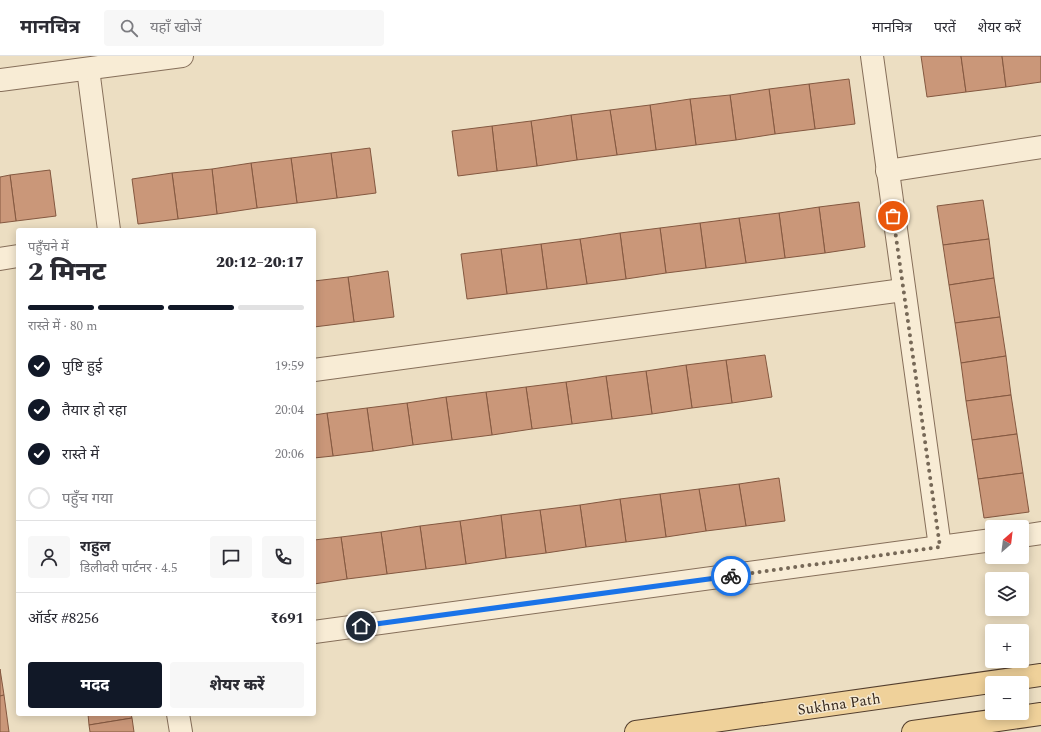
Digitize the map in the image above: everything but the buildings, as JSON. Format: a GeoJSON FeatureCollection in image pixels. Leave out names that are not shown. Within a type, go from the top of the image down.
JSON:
{"type":"FeatureCollection","features":[{"type":"Feature","properties":{"kind":"main road","name":"Sukhna Path"},"geometry":{"type":"LineString","coordinates":[[636,732],[1041,675]]}},
{"type":"Feature","properties":{"kind":"main road"},"geometry":{"type":"LineString","coordinates":[[913,732],[1041,714]]}},
{"type":"Feature","properties":{"kind":"street"},"geometry":{"type":"LineString","coordinates":[[0,80],[182,56]]}},
{"type":"Feature","properties":{"kind":"street"},"geometry":{"type":"LineString","coordinates":[[872,56],[903,290],[940,547]]}},
{"type":"Feature","properties":{"kind":"street"},"geometry":{"type":"LineString","coordinates":[[88,69],[109,228]]}},
{"type":"Feature","properties":{"kind":"street"},"geometry":{"type":"LineString","coordinates":[[888,171],[1041,147]]}},
{"type":"Feature","properties":{"kind":"street"},"geometry":{"type":"LineString","coordinates":[[0,258],[16,256]]}},
{"type":"Feature","properties":{"kind":"street"},"geometry":{"type":"LineString","coordinates":[[316,370],[903,290]]}},
{"type":"Feature","properties":{"kind":"street"},"geometry":{"type":"LineString","coordinates":[[1029,535],[1041,534]]}},
{"type":"Feature","properties":{"kind":"street"},"geometry":{"type":"LineString","coordinates":[[316,632],[985,541]]}},
{"type":"Feature","properties":{"kind":"street"},"geometry":{"type":"LineString","coordinates":[[178,716],[180,732]]}},
{"type":"Feature","properties":{"kind":"way so far"},"geometry":{"type":"LineString","coordinates":[[731,576],[940,547],[893,216]]}},
{"type":"Feature","properties":{"kind":"route"},"geometry":{"type":"LineString","coordinates":[[361,626],[731,576]]}}]}
